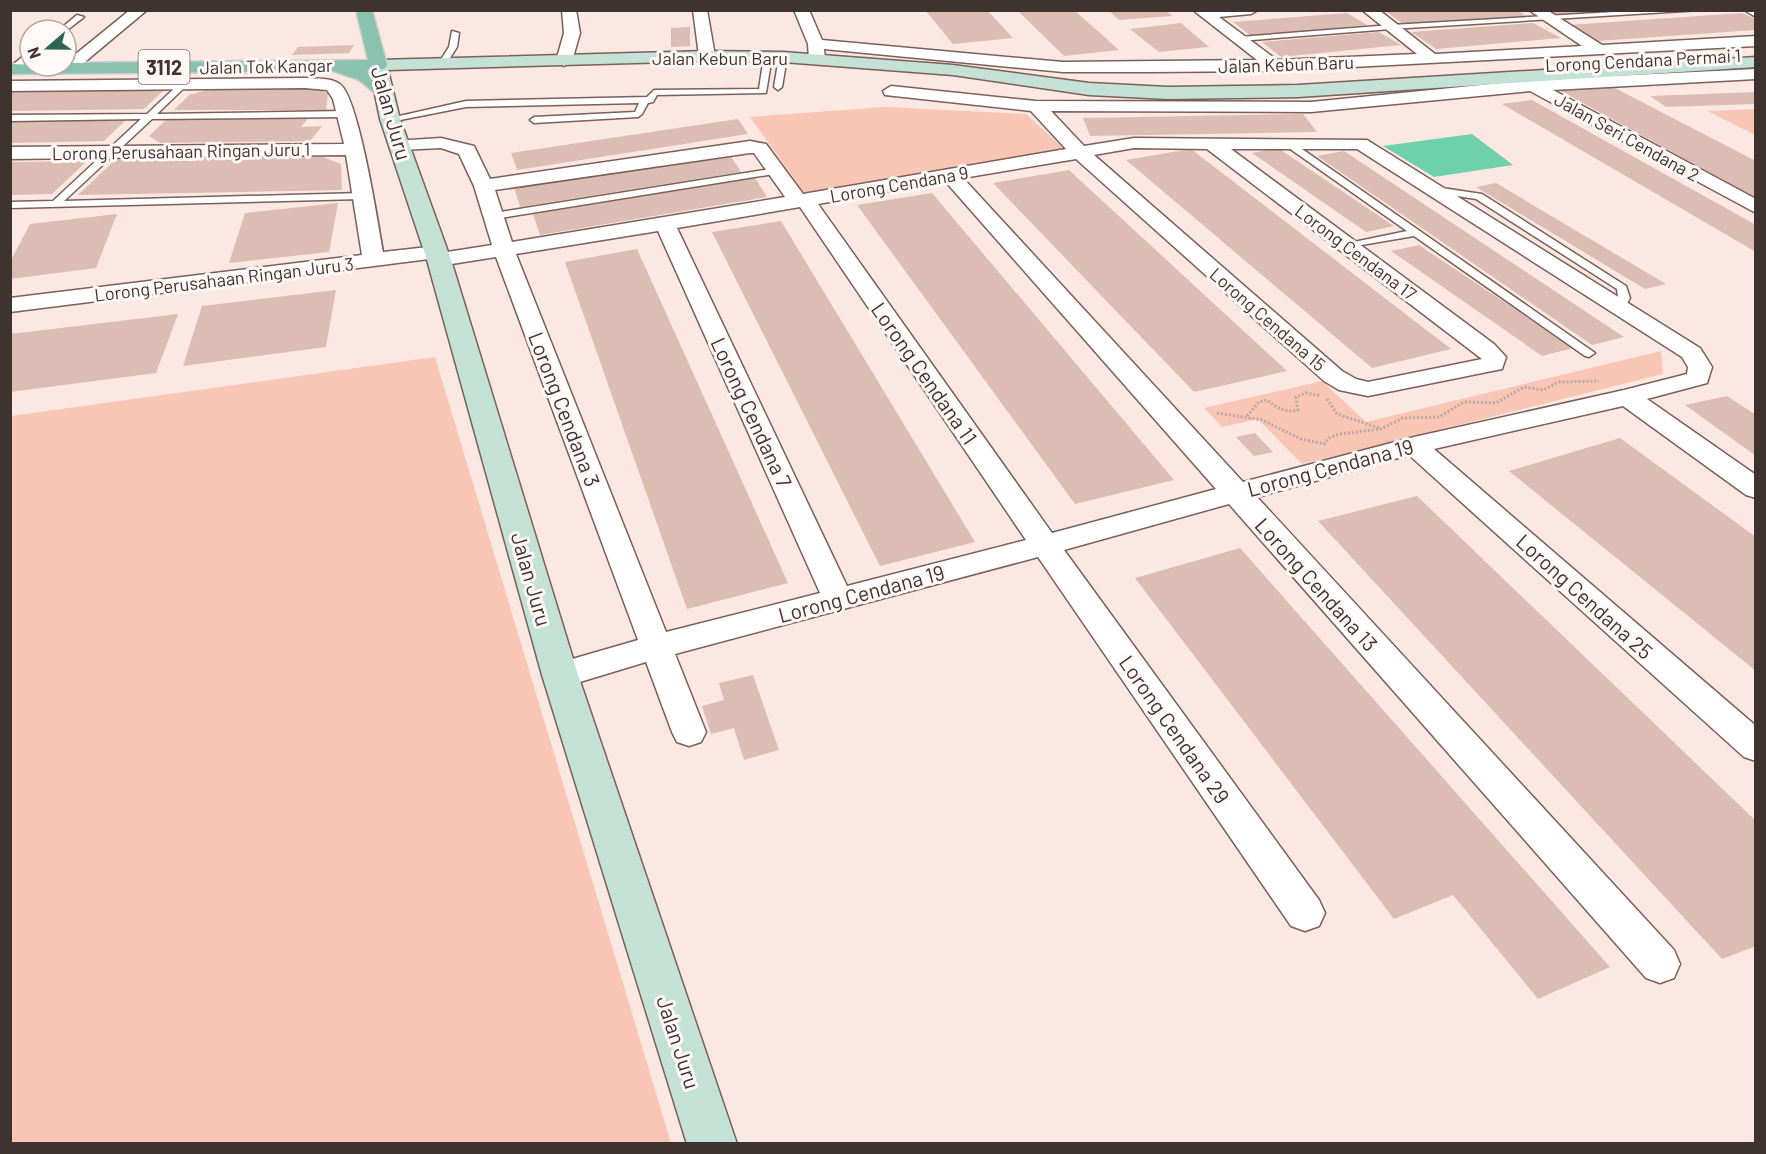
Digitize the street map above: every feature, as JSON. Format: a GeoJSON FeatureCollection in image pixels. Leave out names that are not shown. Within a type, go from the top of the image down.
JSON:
{"type":"FeatureCollection","features":[{"type":"Feature","properties":{"kind":"main road","name":"Jalan Juru"},"geometry":{"type":"LineString","coordinates":[[364,10],[374,42],[381,79]]}},
{"type":"Feature","properties":{"kind":"main road"},"geometry":{"type":"LineString","coordinates":[[317,66],[359,56],[374,42]]}},
{"type":"Feature","properties":{"kind":"main road","name":"Jalan Tok Kangar"},"geometry":{"type":"LineString","coordinates":[[78,61],[317,66],[381,79]]}},
{"type":"Feature","properties":{"kind":"main road"},"geometry":{"type":"LineString","coordinates":[[317,66],[356,72],[381,79]]}},
{"type":"Feature","properties":{"kind":"street"},"geometry":{"type":"LineString","coordinates":[[78,56],[140,10]]}},
{"type":"Feature","properties":{"kind":"street"},"geometry":{"type":"LineString","coordinates":[[564,61],[572,33],[569,10]]}},
{"type":"Feature","properties":{"kind":"street"},"geometry":{"type":"LineString","coordinates":[[700,10],[707,56]]}},
{"type":"Feature","properties":{"kind":"street"},"geometry":{"type":"LineString","coordinates":[[801,10],[817,52]]}},
{"type":"Feature","properties":{"kind":"street"},"geometry":{"type":"LineString","coordinates":[[1202,12],[1251,10]]}},
{"type":"Feature","properties":{"kind":"street"},"geometry":{"type":"LineString","coordinates":[[1369,10],[1431,58]]}},
{"type":"Feature","properties":{"kind":"street"},"geometry":{"type":"LineString","coordinates":[[1751,10],[1755,13]]}},
{"type":"Feature","properties":{"kind":"street"},"geometry":{"type":"LineString","coordinates":[[1202,12],[1275,66]]}},
{"type":"Feature","properties":{"kind":"street"},"geometry":{"type":"LineString","coordinates":[[1542,14],[1598,49]]}},
{"type":"Feature","properties":{"kind":"street","name":"Jalan Kebun Baru"},"geometry":{"type":"LineString","coordinates":[[381,79],[442,64],[775,56],[817,52],[1063,67],[1275,66],[1755,41]]}},
{"type":"Feature","properties":{"kind":"street","name":"Jalan Kebun Baru"},"geometry":{"type":"LineString","coordinates":[[817,52],[1089,89],[1168,93],[1298,91],[1508,71],[1755,53]]}},
{"type":"Feature","properties":{"kind":"street","name":"Jalan Kebun Baru"},"geometry":{"type":"LineString","coordinates":[[1062,85],[1289,80],[1755,62]]}},
{"type":"Feature","properties":{"kind":"street","name":"Jalan Seri Cendana 2"},"geometry":{"type":"LineString","coordinates":[[1508,71],[1755,207]]}},
{"type":"Feature","properties":{"kind":"street","name":"Lorong Cendana Permai 1"},"geometry":{"type":"LineString","coordinates":[[891,91],[1036,106],[1311,107],[1533,86],[1755,74]]}},
{"type":"Feature","properties":{"kind":"street"},"geometry":{"type":"LineString","coordinates":[[11,75],[184,84],[304,83],[329,85],[337,90],[345,114],[374,261]]}},
{"type":"Feature","properties":{"kind":"street","name":"Jalan Juru"},"geometry":{"type":"LineString","coordinates":[[381,79],[390,119],[438,256],[560,675],[712,1143]]}},
{"type":"Feature","properties":{"kind":"street","name":"Lorong Cendana 19"},"geometry":{"type":"LineString","coordinates":[[560,675],[656,647],[1414,445],[1627,397],[1698,378],[1700,367],[1692,353],[1435,190],[1355,144],[1330,125],[1298,91]]}},
{"type":"Feature","properties":{"kind":"street","name":"Lorong Cendana 15"},"geometry":{"type":"LineString","coordinates":[[1036,106],[1079,152],[1333,376],[1348,385],[1368,389],[1493,364]]}},
{"type":"Feature","properties":{"kind":"street","name":"Lorong Cendana 3"},"geometry":{"type":"LineString","coordinates":[[399,145],[441,143],[467,150],[484,186],[504,250],[689,732]]}},
{"type":"Feature","properties":{"kind":"street","name":"Lorong Cendana 9"},"geometry":{"type":"LineString","coordinates":[[438,256],[504,250],[665,224],[1134,143],[1355,144]]}},
{"type":"Feature","properties":{"kind":"street","name":"Lorong Cendana 17"},"geometry":{"type":"LineString","coordinates":[[1211,143],[1486,349],[1494,357],[1493,364]]}},
{"type":"Feature","properties":{"kind":"street","name":"Lorong Cendana 11"},"geometry":{"type":"LineString","coordinates":[[484,186],[739,147],[760,148],[801,201],[1045,545]]}},
{"type":"Feature","properties":{"kind":"street","name":"Lorong Perusahaan Ringan Juru 1"},"geometry":{"type":"LineString","coordinates":[[10,153],[352,149]]}},
{"type":"Feature","properties":{"kind":"street","name":"Lorong Cendana 13"},"geometry":{"type":"LineString","coordinates":[[950,175],[1660,964]]}},
{"type":"Feature","properties":{"kind":"street","name":"Lorong Cendana 7"},"geometry":{"type":"LineString","coordinates":[[665,224],[838,599]]}},
{"type":"Feature","properties":{"kind":"street","name":"Lorong Perusahaan Ringan Juru 3"},"geometry":{"type":"LineString","coordinates":[[10,305],[374,261],[438,256]]}},
{"type":"Feature","properties":{"kind":"street"},"geometry":{"type":"LineString","coordinates":[[1627,397],[1755,489]]}},
{"type":"Feature","properties":{"kind":"street","name":"Lorong Cendana 25"},"geometry":{"type":"LineString","coordinates":[[1414,445],[1755,747]]}},
{"type":"Feature","properties":{"kind":"street","name":"Lorong Cendana 29"},"geometry":{"type":"LineString","coordinates":[[1045,545],[1305,913]]}},
{"type":"Feature","properties":{"kind":"lane"},"geometry":{"type":"LineString","coordinates":[[1239,39],[1542,14],[1698,10]]}},
{"type":"Feature","properties":{"kind":"lane"},"geometry":{"type":"LineString","coordinates":[[442,64],[453,47],[455,33]]}},
{"type":"Feature","properties":{"kind":"lane"},"geometry":{"type":"LineString","coordinates":[[775,56],[778,87]]}},
{"type":"Feature","properties":{"kind":"lane"},"geometry":{"type":"LineString","coordinates":[[390,119],[466,104],[644,101],[650,100],[654,93],[763,91],[775,56]]}},
{"type":"Feature","properties":{"kind":"lane"},"geometry":{"type":"LineString","coordinates":[[55,204],[184,84]]}},
{"type":"Feature","properties":{"kind":"lane"},"geometry":{"type":"LineString","coordinates":[[534,120],[638,114],[644,101]]}},
{"type":"Feature","properties":{"kind":"lane"},"geometry":{"type":"LineString","coordinates":[[10,118],[345,114]]}},
{"type":"Feature","properties":{"kind":"lane"},"geometry":{"type":"LineString","coordinates":[[1289,144],[1590,353]]}},
{"type":"Feature","properties":{"kind":"lane"},"geometry":{"type":"LineString","coordinates":[[494,216],[777,171]]}},
{"type":"Feature","properties":{"kind":"lane"},"geometry":{"type":"LineString","coordinates":[[10,205],[361,196]]}},
{"type":"Feature","properties":{"kind":"lane"},"geometry":{"type":"LineString","coordinates":[[1348,246],[1418,232]]}},
{"type":"Feature","properties":{"kind":"path"},"geometry":{"type":"LineString","coordinates":[[1217,413],[1247,416],[1271,423],[1311,444],[1324,444],[1329,438],[1339,434],[1381,429],[1403,418],[1439,417],[1464,402],[1496,403],[1524,387],[1543,390],[1559,382],[1602,381]]}},
{"type":"Feature","properties":{"kind":"path"},"geometry":{"type":"LineString","coordinates":[[1247,416],[1259,402],[1267,400],[1279,409],[1290,413],[1298,410],[1296,397],[1306,393],[1325,397],[1337,414],[1381,429]]}},
{"type":"Feature","properties":{"kind":"shaded area"},"geometry":{"type":"Polygon","coordinates":[[[885,107],[1026,114],[1064,149],[805,194],[750,117],[885,107]]]}},
{"type":"Feature","properties":{"kind":"shaded area"},"geometry":{"type":"Polygon","coordinates":[[[1755,109],[1755,135],[1707,111],[1755,109]]]}},
{"type":"Feature","properties":{"kind":"shaded area"},"geometry":{"type":"Polygon","coordinates":[[[1472,134],[1513,165],[1434,177],[1383,146],[1472,134]]]}},
{"type":"Feature","properties":{"kind":"shaded area"},"geometry":{"type":"Polygon","coordinates":[[[1661,351],[1663,374],[1302,464],[1258,419],[1222,427],[1204,408],[1322,381],[1366,422],[1661,351]]]}},
{"type":"Feature","properties":{"kind":"shaded area"},"geometry":{"type":"Polygon","coordinates":[[[435,357],[671,1143],[11,1143],[11,416],[435,357]]]}},
{"type":"Feature","properties":{"kind":"building"},"geometry":{"type":"Polygon","coordinates":[[[925,10],[987,10],[1013,38],[953,44],[925,10]]]}},
{"type":"Feature","properties":{"kind":"building"},"geometry":{"type":"Polygon","coordinates":[[[1017,10],[1074,10],[1119,50],[1064,56],[1017,10]]]}},
{"type":"Feature","properties":{"kind":"building"},"geometry":{"type":"Polygon","coordinates":[[[1108,10],[1165,10],[1172,16],[1119,20],[1108,10]]]}},
{"type":"Feature","properties":{"kind":"building"},"geometry":{"type":"Polygon","coordinates":[[[1384,10],[1517,10],[1526,16],[1403,24],[1384,10]]]}},
{"type":"Feature","properties":{"kind":"building"},"geometry":{"type":"Polygon","coordinates":[[[1547,10],[1596,10],[1596,12],[1555,15],[1547,10]]]}},
{"type":"Feature","properties":{"kind":"building"},"geometry":{"type":"Polygon","coordinates":[[[1347,13],[1367,25],[1251,36],[1233,22],[1347,13]]]}},
{"type":"Feature","properties":{"kind":"building"},"geometry":{"type":"Polygon","coordinates":[[[1742,13],[1756,19],[1756,30],[1597,41],[1569,25],[1742,13]]]}},
{"type":"Feature","properties":{"kind":"building"},"geometry":{"type":"Polygon","coordinates":[[[1181,23],[1209,47],[1159,52],[1130,29],[1181,23]]]}},
{"type":"Feature","properties":{"kind":"building"},"geometry":{"type":"Polygon","coordinates":[[[1533,23],[1561,38],[1436,49],[1411,32],[1533,23]]]}},
{"type":"Feature","properties":{"kind":"building"},"geometry":{"type":"Polygon","coordinates":[[[690,27],[690,46],[671,47],[671,28],[690,27]]]}},
{"type":"Feature","properties":{"kind":"building"},"geometry":{"type":"Polygon","coordinates":[[[1379,32],[1401,45],[1281,57],[1262,42],[1379,32]]]}},
{"type":"Feature","properties":{"kind":"building"},"geometry":{"type":"Polygon","coordinates":[[[354,45],[349,53],[292,55],[298,47],[354,45]]]}},
{"type":"Feature","properties":{"kind":"building"},"geometry":{"type":"Polygon","coordinates":[[[1609,85],[1756,161],[1756,198],[1561,91],[1609,85]]]}},
{"type":"Feature","properties":{"kind":"building"},"geometry":{"type":"Polygon","coordinates":[[[308,87],[328,93],[326,110],[174,110],[189,95],[214,88],[308,87]]]}},
{"type":"Feature","properties":{"kind":"building"},"geometry":{"type":"Polygon","coordinates":[[[166,88],[144,109],[10,111],[10,91],[166,88]]]}},
{"type":"Feature","properties":{"kind":"building"},"geometry":{"type":"Polygon","coordinates":[[[1756,92],[1756,104],[1666,107],[1650,96],[1756,92]]]}},
{"type":"Feature","properties":{"kind":"building"},"geometry":{"type":"Polygon","coordinates":[[[1532,100],[1756,225],[1756,252],[1502,104],[1532,100]]]}},
{"type":"Feature","properties":{"kind":"building"},"geometry":{"type":"Polygon","coordinates":[[[1303,114],[1317,132],[1090,136],[1083,118],[1303,114]]]}},
{"type":"Feature","properties":{"kind":"building"},"geometry":{"type":"Polygon","coordinates":[[[309,117],[301,127],[322,126],[310,141],[160,143],[149,136],[167,119],[309,117]]]}},
{"type":"Feature","properties":{"kind":"building"},"geometry":{"type":"Polygon","coordinates":[[[128,118],[104,141],[10,143],[10,120],[128,118]]]}},
{"type":"Feature","properties":{"kind":"building"},"geometry":{"type":"Polygon","coordinates":[[[738,119],[748,134],[517,170],[511,153],[738,119]]]}},
{"type":"Feature","properties":{"kind":"building"},"geometry":{"type":"Polygon","coordinates":[[[1278,148],[1394,226],[1366,232],[1252,153],[1278,148]]]}},
{"type":"Feature","properties":{"kind":"building"},"geometry":{"type":"Polygon","coordinates":[[[1191,149],[1451,349],[1372,368],[1126,160],[1191,149]]]}},
{"type":"Feature","properties":{"kind":"building"},"geometry":{"type":"Polygon","coordinates":[[[1344,151],[1624,337],[1592,345],[1317,156],[1344,151]]]}},
{"type":"Feature","properties":{"kind":"building"},"geometry":{"type":"Polygon","coordinates":[[[729,153],[741,172],[520,207],[514,187],[729,153]]]}},
{"type":"Feature","properties":{"kind":"building"},"geometry":{"type":"Polygon","coordinates":[[[323,157],[341,164],[342,190],[78,195],[116,159],[323,157]]]}},
{"type":"Feature","properties":{"kind":"building"},"geometry":{"type":"Polygon","coordinates":[[[87,161],[52,194],[10,195],[10,162],[87,161]]]}},
{"type":"Feature","properties":{"kind":"building"},"geometry":{"type":"Polygon","coordinates":[[[1069,170],[1287,371],[1194,392],[993,183],[1069,170]]]}},
{"type":"Feature","properties":{"kind":"building"},"geometry":{"type":"Polygon","coordinates":[[[755,178],[767,197],[540,235],[533,214],[755,178]]]}},
{"type":"Feature","properties":{"kind":"building"},"geometry":{"type":"Polygon","coordinates":[[[1496,183],[1666,284],[1645,289],[1476,187],[1496,183]]]}},
{"type":"Feature","properties":{"kind":"building"},"geometry":{"type":"Polygon","coordinates":[[[932,193],[1174,480],[1075,504],[857,205],[932,193]]]}},
{"type":"Feature","properties":{"kind":"building"},"geometry":{"type":"Polygon","coordinates":[[[338,203],[329,252],[229,263],[245,213],[338,203]]]}},
{"type":"Feature","properties":{"kind":"building"},"geometry":{"type":"Polygon","coordinates":[[[117,214],[96,268],[10,279],[10,262],[30,224],[117,214]]]}},
{"type":"Feature","properties":{"kind":"building"},"geometry":{"type":"Polygon","coordinates":[[[781,221],[975,542],[880,566],[712,232],[781,221]]]}},
{"type":"Feature","properties":{"kind":"building"},"geometry":{"type":"Polygon","coordinates":[[[1419,245],[1573,348],[1542,356],[1391,251],[1419,245]]]}},
{"type":"Feature","properties":{"kind":"building"},"geometry":{"type":"Polygon","coordinates":[[[637,249],[788,583],[687,609],[565,262],[637,249]]]}},
{"type":"Feature","properties":{"kind":"building"},"geometry":{"type":"Polygon","coordinates":[[[336,290],[326,347],[183,366],[202,306],[336,290]]]}},
{"type":"Feature","properties":{"kind":"building"},"geometry":{"type":"Polygon","coordinates":[[[178,314],[156,373],[10,392],[10,334],[178,314]]]}},
{"type":"Feature","properties":{"kind":"building"},"geometry":{"type":"Polygon","coordinates":[[[1727,396],[1756,415],[1756,456],[1685,405],[1727,396]]]}},
{"type":"Feature","properties":{"kind":"building"},"geometry":{"type":"Polygon","coordinates":[[[1255,433],[1273,452],[1254,456],[1236,437],[1255,433]]]}},
{"type":"Feature","properties":{"kind":"building"},"geometry":{"type":"Polygon","coordinates":[[[1620,438],[1756,537],[1756,671],[1509,471],[1620,438]]]}},
{"type":"Feature","properties":{"kind":"building"},"geometry":{"type":"Polygon","coordinates":[[[1417,496],[1756,821],[1756,946],[1722,959],[1318,521],[1417,496]]]}},
{"type":"Feature","properties":{"kind":"building"},"geometry":{"type":"Polygon","coordinates":[[[1240,548],[1610,967],[1538,999],[1453,895],[1394,919],[1135,578],[1240,548]]]}},
{"type":"Feature","properties":{"kind":"building"},"geometry":{"type":"Polygon","coordinates":[[[753,675],[779,750],[744,760],[734,728],[711,734],[702,706],[724,700],[719,683],[753,675]]]}}]}
